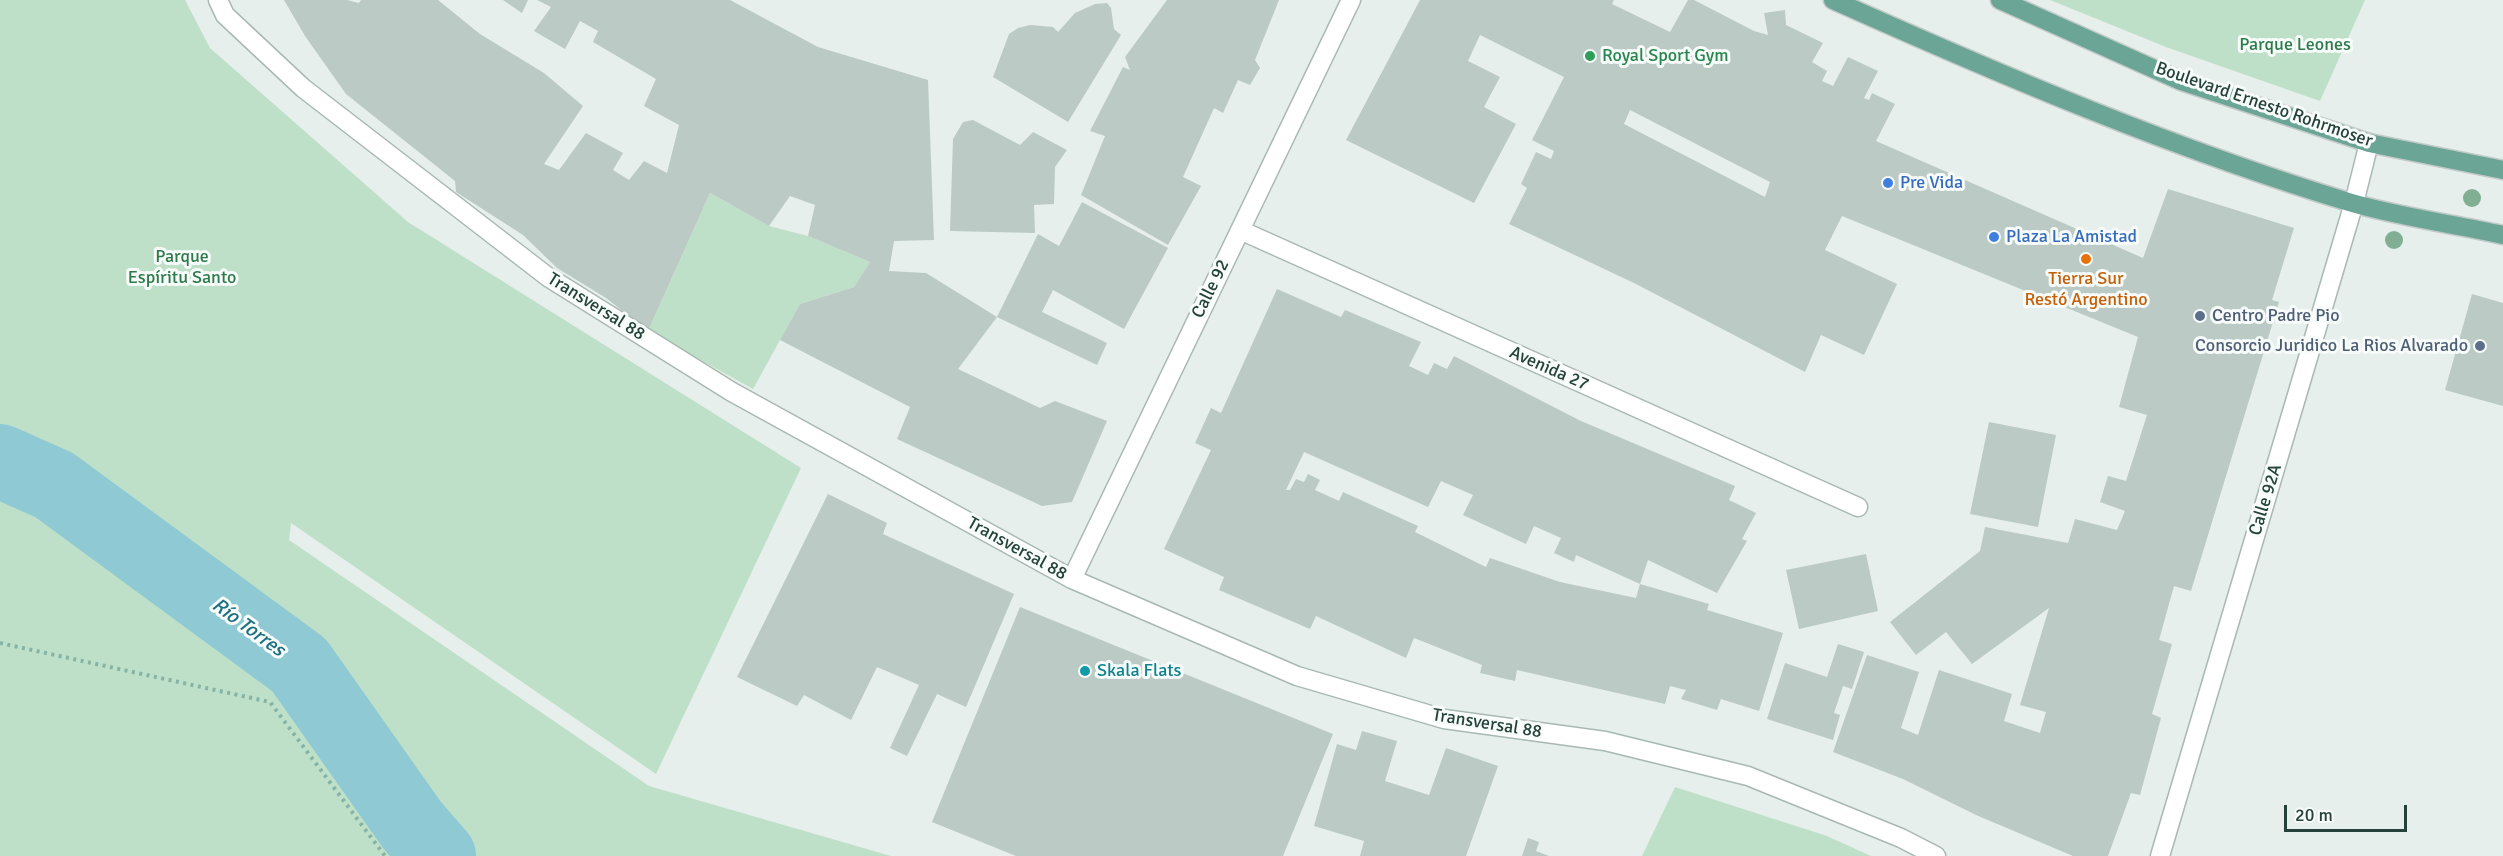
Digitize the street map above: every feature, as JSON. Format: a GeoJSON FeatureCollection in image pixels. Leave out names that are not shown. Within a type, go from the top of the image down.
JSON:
{"type":"FeatureCollection","features":[{"type":"Feature","properties":{"kind":"main road"},"geometry":{"type":"LineString","coordinates":[[1833,0],[1941,48],[2160,139],[2354,203],[2503,235]]}},
{"type":"Feature","properties":{"kind":"main road","name":"Boulevard Ernesto Rohrmoser"},"geometry":{"type":"LineString","coordinates":[[2000,0],[2181,81],[2369,143],[2503,170]]}},
{"type":"Feature","properties":{"kind":"street","name":"Transversal 88"},"geometry":{"type":"LineString","coordinates":[[219,0],[225,15],[303,88],[548,277],[732,392],[1072,579],[1297,676],[1444,719],[1605,741],[1748,776],[1901,838],[1936,856]]}},
{"type":"Feature","properties":{"kind":"street","name":"Calle 92"},"geometry":{"type":"LineString","coordinates":[[1072,579],[1351,0]]}},
{"type":"Feature","properties":{"kind":"street","name":"Calle 92A"},"geometry":{"type":"LineString","coordinates":[[2160,856],[2354,203],[2369,143]]}},
{"type":"Feature","properties":{"kind":"street","name":"Avenida 27"},"geometry":{"type":"LineString","coordinates":[[1240,230],[1858,507]]}},
{"type":"Feature","properties":{"kind":"path"},"geometry":{"type":"LineString","coordinates":[[0,643],[270,702],[385,856]]}},
{"type":"Feature","properties":{"kind":"green space","name":"Parque Espíritu Santo"},"geometry":{"type":"Polygon","coordinates":[[[0,0],[185,0],[210,48],[408,222],[801,468],[656,774],[291,523],[289,540],[649,786],[891,856],[0,856],[0,0]]]}},
{"type":"Feature","properties":{"kind":"green space","name":"Parque Leones"},"geometry":{"type":"Polygon","coordinates":[[[2050,0],[2365,0],[2320,101],[2166,47],[2050,0]]]}},
{"type":"Feature","properties":{"kind":"green space"},"geometry":{"type":"Polygon","coordinates":[[[710,193],[769,226],[808,236],[870,262],[854,287],[800,304],[753,389],[648,331],[710,193]]]}},
{"type":"Feature","properties":{"kind":"green space"},"geometry":{"type":"Polygon","coordinates":[[[1675,787],[1827,836],[1871,856],[1642,856],[1675,787]]]}},
{"type":"Feature","properties":{"kind":"building"},"geometry":{"type":"Polygon","coordinates":[[[284,0],[347,0],[359,3],[361,0],[438,0],[480,34],[544,73],[583,106],[544,164],[559,170],[586,133],[623,153],[613,170],[629,180],[644,161],[667,173],[679,125],[644,106],[656,79],[593,42],[598,31],[580,21],[565,49],[534,31],[551,7],[537,0],[730,0],[818,47],[928,80],[934,240],[894,241],[889,271],[926,273],[997,317],[958,369],[1040,408],[1055,401],[1107,421],[1072,502],[1042,506],[897,439],[910,407],[780,340],[800,304],[854,287],[870,262],[808,236],[815,205],[790,196],[769,226],[710,193],[648,331],[606,298],[557,268],[523,235],[456,192],[455,181],[346,94],[305,36],[284,0]]]}},
{"type":"Feature","properties":{"kind":"building"},"geometry":{"type":"Polygon","coordinates":[[[503,0],[528,0],[522,13],[503,0]]]}},
{"type":"Feature","properties":{"kind":"building"},"geometry":{"type":"Polygon","coordinates":[[[1167,0],[1279,0],[1255,60],[1260,68],[1250,85],[1238,80],[1223,113],[1214,108],[1183,177],[1201,186],[1168,245],[1081,195],[1105,136],[1090,131],[1123,67],[1130,70],[1125,57],[1167,0]]]}},
{"type":"Feature","properties":{"kind":"building"},"geometry":{"type":"Polygon","coordinates":[[[1420,0],[1614,0],[1612,4],[1670,32],[1688,0],[1694,0],[1754,31],[1768,35],[1764,13],[1785,10],[1786,25],[1823,43],[1812,62],[1827,71],[1822,81],[1833,86],[1848,57],[1878,71],[1864,98],[1869,100],[1872,93],[1895,104],[1876,141],[2143,258],[2168,189],[2294,228],[2272,300],[2279,302],[2191,591],[2174,586],[2159,640],[2172,644],[2152,714],[2161,718],[2140,795],[2131,793],[2108,856],[2073,856],[1976,815],[1903,779],[1833,752],[1867,655],[1919,672],[1901,728],[1918,735],[1939,670],[2012,694],[2004,721],[2040,733],[2046,712],[2020,705],[2049,608],[1972,664],[1946,632],[1916,655],[1890,622],[1980,551],[1985,527],[2068,543],[2075,519],[2117,530],[2125,511],[2100,502],[2108,476],[2126,481],[2147,415],[2119,407],[2138,337],[1842,216],[1825,250],[1897,284],[1864,355],[1821,335],[1805,372],[1634,283],[1509,224],[1527,188],[1521,184],[1536,152],[1551,159],[1554,151],[1532,140],[1564,77],[1480,35],[1468,61],[1500,77],[1484,107],[1516,124],[1474,203],[1346,140],[1420,0]],[[1630,110],[1624,124],[1765,197],[1770,182],[1630,110]]]}},
{"type":"Feature","properties":{"kind":"building"},"geometry":{"type":"Polygon","coordinates":[[[1107,3],[1111,8],[1114,29],[1121,35],[1068,122],[993,77],[1009,34],[1018,28],[1030,25],[1053,27],[1058,32],[1075,13],[1095,4],[1107,3]]]}},
{"type":"Feature","properties":{"kind":"building"},"geometry":{"type":"Polygon","coordinates":[[[973,120],[1020,145],[1033,132],[1067,150],[1055,167],[1054,204],[1034,205],[1035,233],[950,231],[953,139],[963,122],[973,120]]]}},
{"type":"Feature","properties":{"kind":"building"},"geometry":{"type":"Polygon","coordinates":[[[1082,202],[1168,248],[1124,329],[1053,290],[1042,312],[1107,343],[1097,365],[997,317],[1038,234],[1059,246],[1082,202]]]}},
{"type":"Feature","properties":{"kind":"building"},"geometry":{"type":"Polygon","coordinates":[[[1277,289],[1341,317],[1345,310],[1421,342],[1409,366],[1428,375],[1434,363],[1447,369],[1454,356],[1581,421],[1735,486],[1729,500],[1756,513],[1742,539],[1747,541],[1717,593],[1648,560],[1640,584],[1709,604],[1707,610],[1783,633],[1759,711],[1721,699],[1717,710],[1681,699],[1686,690],[1670,686],[1665,704],[1517,670],[1515,681],[1480,673],[1482,665],[1414,638],[1406,658],[1316,616],[1310,629],[1219,590],[1224,577],[1164,549],[1211,450],[1195,443],[1211,408],[1221,413],[1277,289]],[[1304,452],[1286,490],[1290,490],[1296,479],[1304,482],[1308,474],[1320,480],[1315,490],[1339,501],[1343,492],[1418,526],[1415,532],[1486,567],[1490,558],[1560,582],[1636,598],[1640,584],[1576,555],[1574,562],[1554,553],[1561,538],[1534,526],[1526,544],[1463,515],[1473,495],[1441,481],[1428,507],[1304,452]]]}},
{"type":"Feature","properties":{"kind":"building","name":"Consorcio Juridico La Rios Alvarado"},"geometry":{"type":"Polygon","coordinates":[[[2472,294],[2503,303],[2503,406],[2445,390],[2472,294]]]}},
{"type":"Feature","properties":{"kind":"building"},"geometry":{"type":"Polygon","coordinates":[[[1989,422],[2056,435],[2038,527],[1970,514],[1989,422]]]}},
{"type":"Feature","properties":{"kind":"building"},"geometry":{"type":"Polygon","coordinates":[[[828,494],[887,523],[883,534],[1014,594],[966,707],[937,694],[907,756],[890,748],[919,685],[877,667],[851,720],[804,695],[797,706],[737,677],[828,494]]]}},
{"type":"Feature","properties":{"kind":"building"},"geometry":{"type":"Polygon","coordinates":[[[1866,554],[1878,611],[1799,629],[1786,570],[1866,554]]]}},
{"type":"Feature","properties":{"kind":"building","name":"Skala Flats"},"geometry":{"type":"Polygon","coordinates":[[[1020,607],[1333,734],[1283,856],[1016,856],[932,822],[1020,607]]]}},
{"type":"Feature","properties":{"kind":"building"},"geometry":{"type":"Polygon","coordinates":[[[1838,644],[1864,652],[1852,689],[1843,686],[1834,713],[1840,715],[1833,740],[1767,719],[1785,663],[1827,677],[1838,644]]]}},
{"type":"Feature","properties":{"kind":"building"},"geometry":{"type":"Polygon","coordinates":[[[1362,731],[1397,741],[1385,781],[1429,795],[1446,748],[1498,766],[1466,856],[1360,856],[1364,841],[1314,826],[1337,744],[1356,750],[1362,731]]]}},
{"type":"Feature","properties":{"kind":"building"},"geometry":{"type":"Polygon","coordinates":[[[1528,838],[1539,842],[1536,851],[1549,856],[1522,856],[1528,838]]]}},
{"type":"Feature","properties":{"kind":"waterway","name":"Río Torres"},"geometry":{"type":"LineString","coordinates":[[0,461],[54,485],[299,665],[412,825],[439,856]]}},
{"type":"Feature","properties":{"kind":"place","name":"Royal Sport Gym"},"geometry":{"type":"Point","coordinates":[1590,56]}},
{"type":"Feature","properties":{"kind":"place","name":"Pre Vida"},"geometry":{"type":"Point","coordinates":[1888,183]}},
{"type":"Feature","properties":{"kind":"place","name":"Plaza La Amistad"},"geometry":{"type":"Point","coordinates":[1994,237]}},
{"type":"Feature","properties":{"kind":"place","name":"Tierra Sur Restó Argentino"},"geometry":{"type":"Point","coordinates":[2086,259]}},
{"type":"Feature","properties":{"kind":"place","name":"Centro Padre Pio"},"geometry":{"type":"Point","coordinates":[2200,316]}},
{"type":"Feature","properties":{"kind":"place","name":"Consorcio Juridico La Rios Alvarado"},"geometry":{"type":"Point","coordinates":[2480,346]}},
{"type":"Feature","properties":{"kind":"place","name":"Skala Flats"},"geometry":{"type":"Point","coordinates":[1085,671]}}]}
